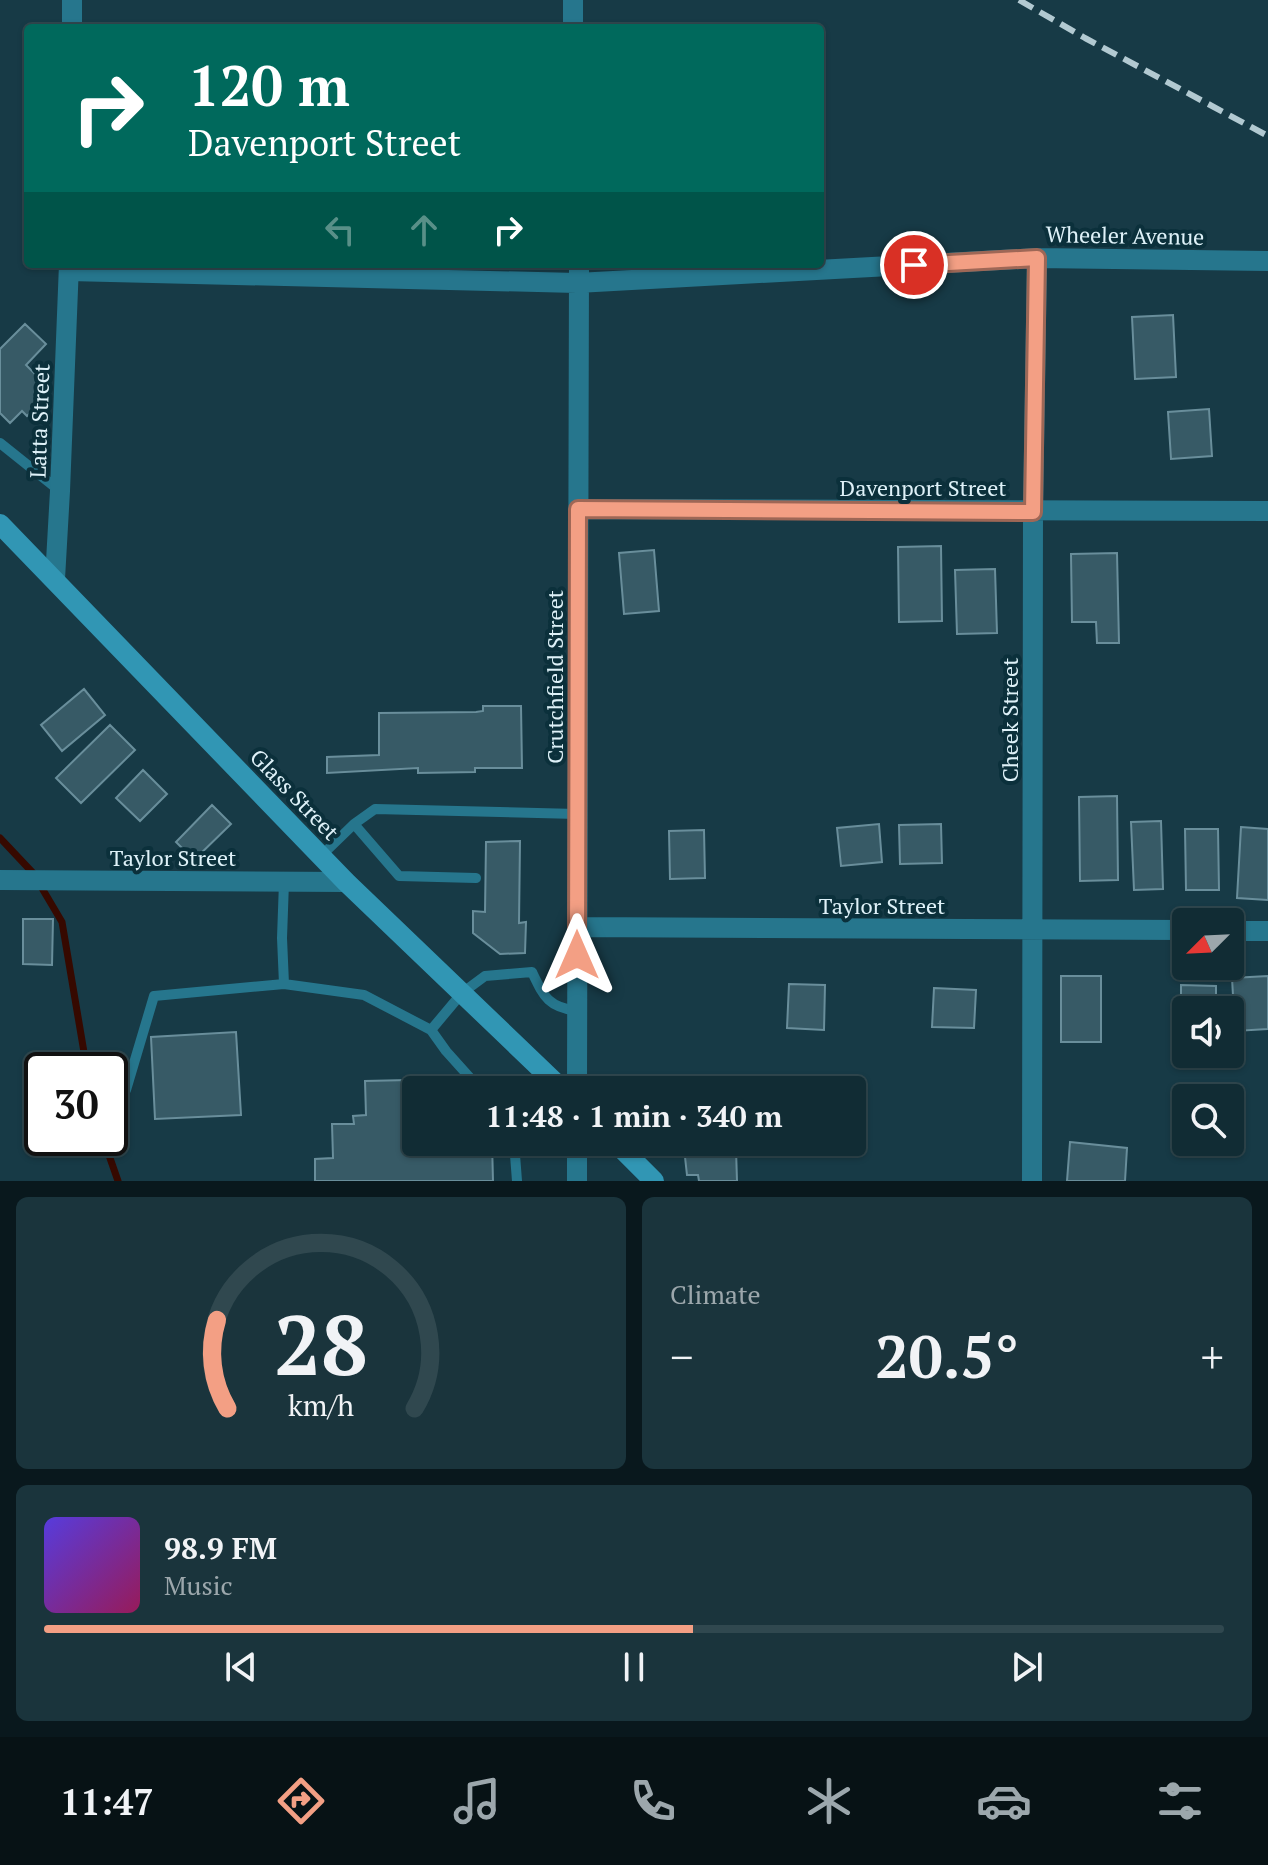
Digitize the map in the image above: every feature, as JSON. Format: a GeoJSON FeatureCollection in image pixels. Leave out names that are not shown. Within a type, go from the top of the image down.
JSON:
{"type":"FeatureCollection","features":[{"type":"Feature","properties":{"kind":"main road","name":"Glass Street"},"geometry":{"type":"LineString","coordinates":[[0,524],[346,882],[548,1076]]}},
{"type":"Feature","properties":{"kind":"main road"},"geometry":{"type":"LineString","coordinates":[[629,1156],[654,1181]]}},
{"type":"Feature","properties":{"kind":"street"},"geometry":{"type":"LineString","coordinates":[[72,0],[72,24]]}},
{"type":"Feature","properties":{"kind":"street"},"geometry":{"type":"LineString","coordinates":[[573,0],[573,24]]}},
{"type":"Feature","properties":{"kind":"street","name":"Wheeler Avenue"},"geometry":{"type":"LineString","coordinates":[[824,265],[1037,258],[1268,261]]}},
{"type":"Feature","properties":{"kind":"street","name":"Cheek Street"},"geometry":{"type":"LineString","coordinates":[[1032,1181],[1033,512],[1037,258]]}},
{"type":"Feature","properties":{"kind":"street","name":"Wheeler Avenue"},"geometry":{"type":"LineString","coordinates":[[69,268],[578,273],[731,268]]}},
{"type":"Feature","properties":{"kind":"street","name":"Latta Street"},"geometry":{"type":"LineString","coordinates":[[55,579],[69,268]]}},
{"type":"Feature","properties":{"kind":"street","name":"Crutchfield Street"},"geometry":{"type":"LineString","coordinates":[[577,1076],[578,273]]}},
{"type":"Feature","properties":{"kind":"street","name":"Davenport Street"},"geometry":{"type":"LineString","coordinates":[[578,509],[1268,511]]}},
{"type":"Feature","properties":{"kind":"street","name":"Taylor Street"},"geometry":{"type":"LineString","coordinates":[[0,880],[346,882]]}},
{"type":"Feature","properties":{"kind":"street","name":"Taylor Street"},"geometry":{"type":"LineString","coordinates":[[577,927],[1172,930]]}},
{"type":"Feature","properties":{"kind":"street"},"geometry":{"type":"LineString","coordinates":[[1244,931],[1268,931]]}},
{"type":"Feature","properties":{"kind":"street"},"geometry":{"type":"LineString","coordinates":[[577,1156],[577,1181]]}},
{"type":"Feature","properties":{"kind":"lane"},"geometry":{"type":"LineString","coordinates":[[0,443],[60,491]]}},
{"type":"Feature","properties":{"kind":"lane"},"geometry":{"type":"LineString","coordinates":[[321,856],[354,824],[375,809],[577,814]]}},
{"type":"Feature","properties":{"kind":"lane"},"geometry":{"type":"LineString","coordinates":[[354,824],[399,876],[476,878]]}},
{"type":"Feature","properties":{"kind":"lane"},"geometry":{"type":"LineString","coordinates":[[284,882],[284,984]]}},
{"type":"Feature","properties":{"kind":"lane"},"geometry":{"type":"LineString","coordinates":[[431,1030],[462,993],[485,976],[532,972],[544,996],[559,1009],[577,1011]]}},
{"type":"Feature","properties":{"kind":"lane"},"geometry":{"type":"LineString","coordinates":[[128,1083],[154,996],[284,984],[364,995],[431,1030],[468,1076]]}},
{"type":"Feature","properties":{"kind":"lane"},"geometry":{"type":"LineString","coordinates":[[515,1156],[517,1181]]}},
{"type":"Feature","properties":{"kind":"building"},"geometry":{"type":"Polygon","coordinates":[[[1173,315],[1176,377],[1135,379],[1132,317],[1173,315]]]}},
{"type":"Feature","properties":{"kind":"building"},"geometry":{"type":"Polygon","coordinates":[[[25,324],[46,344],[26,365],[47,386],[48,415],[30,413],[27,416],[22,411],[10,423],[0,413],[0,349],[25,324]]]}},
{"type":"Feature","properties":{"kind":"building"},"geometry":{"type":"Polygon","coordinates":[[[1209,409],[1212,456],[1171,459],[1168,412],[1209,409]]]}},
{"type":"Feature","properties":{"kind":"building"},"geometry":{"type":"Polygon","coordinates":[[[941,546],[942,621],[899,622],[898,547],[941,546]]]}},
{"type":"Feature","properties":{"kind":"building"},"geometry":{"type":"Polygon","coordinates":[[[654,550],[659,611],[624,614],[619,553],[654,550]]]}},
{"type":"Feature","properties":{"kind":"building"},"geometry":{"type":"Polygon","coordinates":[[[1117,553],[1119,643],[1097,643],[1096,622],[1072,622],[1071,554],[1117,553]]]}},
{"type":"Feature","properties":{"kind":"building"},"geometry":{"type":"Polygon","coordinates":[[[995,569],[997,633],[957,634],[955,570],[995,569]]]}},
{"type":"Feature","properties":{"kind":"building"},"geometry":{"type":"Polygon","coordinates":[[[84,689],[105,715],[62,751],[41,725],[84,689]]]}},
{"type":"Feature","properties":{"kind":"building"},"geometry":{"type":"Polygon","coordinates":[[[483,706],[521,706],[522,768],[475,768],[475,772],[418,773],[418,768],[327,773],[327,757],[379,755],[379,713],[476,712],[483,711],[483,706]]]}},
{"type":"Feature","properties":{"kind":"building"},"geometry":{"type":"Polygon","coordinates":[[[110,725],[135,750],[81,803],[56,778],[110,725]]]}},
{"type":"Feature","properties":{"kind":"building"},"geometry":{"type":"Polygon","coordinates":[[[143,770],[167,794],[140,821],[116,798],[143,770]]]}},
{"type":"Feature","properties":{"kind":"building"},"geometry":{"type":"Polygon","coordinates":[[[1117,796],[1118,880],[1080,881],[1079,797],[1117,796]]]}},
{"type":"Feature","properties":{"kind":"building"},"geometry":{"type":"Polygon","coordinates":[[[212,805],[231,824],[194,860],[176,842],[212,805]]]}},
{"type":"Feature","properties":{"kind":"building"},"geometry":{"type":"Polygon","coordinates":[[[1161,821],[1163,889],[1134,890],[1131,822],[1161,821]]]}},
{"type":"Feature","properties":{"kind":"building"},"geometry":{"type":"Polygon","coordinates":[[[879,824],[882,862],[841,866],[837,828],[879,824]]]}},
{"type":"Feature","properties":{"kind":"building"},"geometry":{"type":"Polygon","coordinates":[[[941,824],[942,863],[900,864],[899,825],[941,824]]]}},
{"type":"Feature","properties":{"kind":"building"},"geometry":{"type":"Polygon","coordinates":[[[1241,827],[1268,829],[1268,900],[1237,898],[1241,827]]]}},
{"type":"Feature","properties":{"kind":"building"},"geometry":{"type":"Polygon","coordinates":[[[1185,829],[1218,829],[1219,890],[1186,890],[1185,829]]]}},
{"type":"Feature","properties":{"kind":"building"},"geometry":{"type":"Polygon","coordinates":[[[704,830],[705,878],[670,879],[669,831],[704,830]]]}},
{"type":"Feature","properties":{"kind":"building"},"geometry":{"type":"Polygon","coordinates":[[[520,841],[519,923],[526,922],[525,953],[500,954],[473,933],[473,911],[485,912],[486,842],[520,841]]]}},
{"type":"Feature","properties":{"kind":"building"},"geometry":{"type":"Polygon","coordinates":[[[23,919],[53,919],[52,965],[23,964],[23,919]]]}},
{"type":"Feature","properties":{"kind":"building"},"geometry":{"type":"Polygon","coordinates":[[[1061,976],[1101,976],[1101,1042],[1061,1042],[1061,976]]]}},
{"type":"Feature","properties":{"kind":"building"},"geometry":{"type":"Polygon","coordinates":[[[1268,976],[1268,1029],[1244,1030],[1244,996],[1233,996],[1232,980],[1244,980],[1244,977],[1268,976]]]}},
{"type":"Feature","properties":{"kind":"building"},"geometry":{"type":"Polygon","coordinates":[[[789,984],[825,985],[824,1030],[787,1028],[789,984]]]}},
{"type":"Feature","properties":{"kind":"building"},"geometry":{"type":"Polygon","coordinates":[[[1181,985],[1216,986],[1216,996],[1181,996],[1181,985]]]}},
{"type":"Feature","properties":{"kind":"building"},"geometry":{"type":"Polygon","coordinates":[[[934,988],[976,990],[974,1028],[932,1027],[934,988]]]}},
{"type":"Feature","properties":{"kind":"building"},"geometry":{"type":"Polygon","coordinates":[[[236,1032],[241,1115],[155,1119],[151,1037],[236,1032]]]}},
{"type":"Feature","properties":{"kind":"building"},"geometry":{"type":"Polygon","coordinates":[[[402,1080],[402,1156],[492,1156],[493,1181],[315,1181],[315,1159],[333,1158],[332,1124],[354,1124],[353,1116],[366,1115],[365,1081],[402,1080]]]}},
{"type":"Feature","properties":{"kind":"building"},"geometry":{"type":"Polygon","coordinates":[[[1070,1142],[1127,1148],[1125,1181],[1067,1181],[1070,1142]]]}},
{"type":"Feature","properties":{"kind":"building"},"geometry":{"type":"Polygon","coordinates":[[[685,1156],[736,1156],[737,1181],[699,1181],[698,1175],[687,1175],[685,1156]]]}},
{"type":"Feature","properties":{"kind":"waterway"},"geometry":{"type":"LineString","coordinates":[[0,838],[33,873],[62,922],[84,1052]]}},
{"type":"Feature","properties":{"kind":"waterway"},"geometry":{"type":"LineString","coordinates":[[109,1156],[118,1181]]}},
{"type":"Feature","properties":{"kind":"railway"},"geometry":{"type":"LineString","coordinates":[[1019,0],[1268,136]]}},
{"type":"Feature","properties":{"kind":"route"},"geometry":{"type":"LineString","coordinates":[[577,955],[578,509],[1033,512],[1037,258],[914,265]]}}]}
